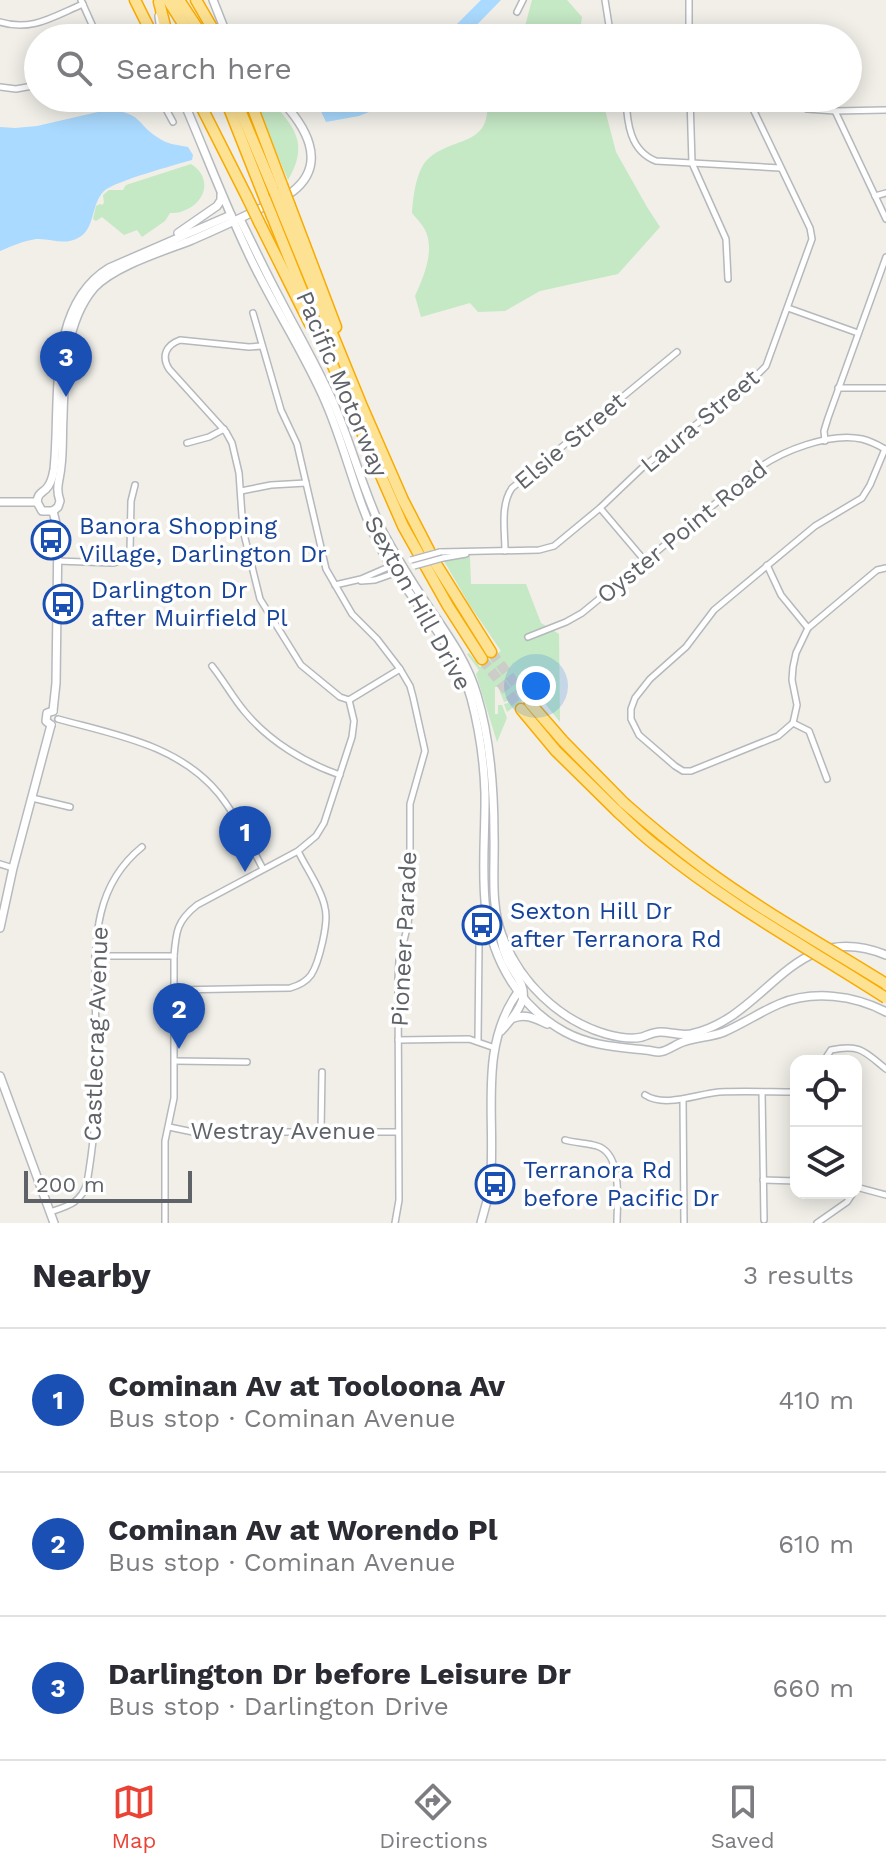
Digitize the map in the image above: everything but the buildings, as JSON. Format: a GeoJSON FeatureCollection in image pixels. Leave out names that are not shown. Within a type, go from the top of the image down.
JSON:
{"type":"FeatureCollection","features":[{"type":"Feature","properties":{"kind":"highway"},"geometry":{"type":"LineString","coordinates":[[135,0],[147,24]]}},
{"type":"Feature","properties":{"kind":"highway"},"geometry":{"type":"LineString","coordinates":[[196,0],[210,24]]}},
{"type":"Feature","properties":{"kind":"highway"},"geometry":{"type":"LineString","coordinates":[[167,1],[168,24]]}},
{"type":"Feature","properties":{"kind":"highway"},"geometry":{"type":"LineString","coordinates":[[167,1],[183,24]]}},
{"type":"Feature","properties":{"kind":"highway"},"geometry":{"type":"LineString","coordinates":[[167,1],[190,24]]}},
{"type":"Feature","properties":{"kind":"highway"},"geometry":{"type":"LineString","coordinates":[[204,112],[304,315],[326,350]]}},
{"type":"Feature","properties":{"kind":"highway","name":"Pacific Motorway"},"geometry":{"type":"LineString","coordinates":[[232,112],[274,192]]}},
{"type":"Feature","properties":{"kind":"highway","name":"Pacific Motorway"},"geometry":{"type":"LineString","coordinates":[[241,112],[281,211],[326,350],[403,526],[448,606],[487,655],[403,500],[281,211]]}},
{"type":"Feature","properties":{"kind":"highway"},"geometry":{"type":"LineString","coordinates":[[253,112],[281,211]]}},
{"type":"Feature","properties":{"kind":"highway"},"geometry":{"type":"LineString","coordinates":[[526,706],[563,741],[658,848],[749,912],[886,998]]}},
{"type":"Feature","properties":{"kind":"highway"},"geometry":{"type":"LineString","coordinates":[[621,807],[761,907],[886,984]]}},
{"type":"Feature","properties":{"kind":"street"},"geometry":{"type":"LineString","coordinates":[[213,0],[222,24]]}},
{"type":"Feature","properties":{"kind":"street"},"geometry":{"type":"LineString","coordinates":[[517,12],[523,0]]}},
{"type":"Feature","properties":{"kind":"street"},"geometry":{"type":"LineString","coordinates":[[605,0],[609,24]]}},
{"type":"Feature","properties":{"kind":"street"},"geometry":{"type":"LineString","coordinates":[[689,0],[689,24]]}},
{"type":"Feature","properties":{"kind":"street"},"geometry":{"type":"LineString","coordinates":[[164,24],[167,1]]}},
{"type":"Feature","properties":{"kind":"street"},"geometry":{"type":"LineString","coordinates":[[32,24],[82,2],[92,24]]}},
{"type":"Feature","properties":{"kind":"street"},"geometry":{"type":"LineString","coordinates":[[0,22],[24,26]]}},
{"type":"Feature","properties":{"kind":"street"},"geometry":{"type":"LineString","coordinates":[[0,87],[24,88]]}},
{"type":"Feature","properties":{"kind":"street"},"geometry":{"type":"LineString","coordinates":[[862,110],[886,110]]}},
{"type":"Feature","properties":{"kind":"street"},"geometry":{"type":"LineString","coordinates":[[168,112],[173,122]]}},
{"type":"Feature","properties":{"kind":"street"},"geometry":{"type":"LineString","coordinates":[[188,112],[234,219]]}},
{"type":"Feature","properties":{"kind":"street"},"geometry":{"type":"LineString","coordinates":[[56,493],[61,470],[66,365],[75,325],[88,297],[109,276],[126,267],[292,192],[309,167],[310,149],[306,134],[292,112]]}},
{"type":"Feature","properties":{"kind":"street"},"geometry":{"type":"LineString","coordinates":[[627,112],[632,138],[648,158],[656,161],[780,168]]}},
{"type":"Feature","properties":{"kind":"street"},"geometry":{"type":"LineString","coordinates":[[690,112],[692,163],[726,239],[728,279]]}},
{"type":"Feature","properties":{"kind":"street","name":"Laura Street"},"geometry":{"type":"LineString","coordinates":[[402,566],[442,555],[549,548],[762,371],[771,356],[812,239],[810,228],[754,112]]}},
{"type":"Feature","properties":{"kind":"street"},"geometry":{"type":"LineString","coordinates":[[835,112],[886,219]]}},
{"type":"Feature","properties":{"kind":"street"},"geometry":{"type":"LineString","coordinates":[[171,240],[218,205],[220,190]]}},
{"type":"Feature","properties":{"kind":"street"},"geometry":{"type":"LineString","coordinates":[[875,196],[886,193]]}},
{"type":"Feature","properties":{"kind":"street"},"geometry":{"type":"LineString","coordinates":[[45,490],[54,469],[62,352],[71,317],[87,286],[105,270],[171,240],[234,219]]}},
{"type":"Feature","properties":{"kind":"street","name":"Sexton Hill Drive"},"geometry":{"type":"LineString","coordinates":[[234,219],[325,384],[372,507],[402,566],[461,655],[474,685],[492,778],[495,899],[500,930],[518,967],[542,995],[571,1019],[606,1034],[636,1038],[658,1033],[685,1035],[717,1025],[747,1006],[791,965],[819,950],[851,947],[886,955]]}},
{"type":"Feature","properties":{"kind":"street","name":"Sexton Hill Drive"},"geometry":{"type":"LineString","coordinates":[[234,219],[263,283],[319,386],[343,444],[372,531],[393,570],[448,648],[472,700],[484,781],[487,926],[498,960],[522,994],[537,1012],[564,1031],[591,1043],[660,1051],[685,1041],[725,1032],[781,1003],[810,996],[845,998],[886,1012]]}},
{"type":"Feature","properties":{"kind":"street"},"geometry":{"type":"LineString","coordinates":[[825,441],[824,431],[838,388],[886,257]]}},
{"type":"Feature","properties":{"kind":"street"},"geometry":{"type":"LineString","coordinates":[[788,308],[858,333]]}},
{"type":"Feature","properties":{"kind":"street","name":"Pioneer Parade"},"geometry":{"type":"LineString","coordinates":[[253,313],[281,410],[296,442],[326,569],[352,614],[377,639],[411,689],[425,751],[410,804],[410,905],[399,961],[399,1200],[395,1223]]}},
{"type":"Feature","properties":{"kind":"street"},"geometry":{"type":"LineString","coordinates":[[262,346],[180,340],[167,348],[165,357],[169,369],[224,429],[232,443],[239,473],[245,539],[263,606],[301,665],[340,697],[349,700],[400,669]]}},
{"type":"Feature","properties":{"kind":"street","name":"Elsie Street"},"geometry":{"type":"LineString","coordinates":[[505,551],[506,499],[512,488],[677,352]]}},
{"type":"Feature","properties":{"kind":"street"},"geometry":{"type":"LineString","coordinates":[[838,388],[886,388]]}},
{"type":"Feature","properties":{"kind":"street"},"geometry":{"type":"LineString","coordinates":[[187,443],[224,429]]}},
{"type":"Feature","properties":{"kind":"street","name":"Oyster Point Road"},"geometry":{"type":"LineString","coordinates":[[528,637],[582,613],[772,458],[825,441],[846,438],[860,439],[885,449]]}},
{"type":"Feature","properties":{"kind":"street"},"geometry":{"type":"LineString","coordinates":[[885,449],[862,498],[815,526],[714,610],[686,647],[650,679],[633,702],[631,719],[639,735],[683,771],[691,771],[778,736],[793,723],[797,705],[793,667],[808,628],[877,570],[886,568]]}},
{"type":"Feature","properties":{"kind":"street"},"geometry":{"type":"LineString","coordinates":[[241,491],[306,483]]}},
{"type":"Feature","properties":{"kind":"street"},"geometry":{"type":"LineString","coordinates":[[57,561],[113,563],[127,557],[135,485]]}},
{"type":"Feature","properties":{"kind":"street"},"geometry":{"type":"LineString","coordinates":[[45,490],[51,490],[59,498],[59,504],[53,511],[42,511],[37,502],[39,493],[45,490]]}},
{"type":"Feature","properties":{"kind":"street"},"geometry":{"type":"LineString","coordinates":[[0,502],[37,502]]}},
{"type":"Feature","properties":{"kind":"street"},"geometry":{"type":"LineString","coordinates":[[600,508],[645,561]]}},
{"type":"Feature","properties":{"kind":"street"},"geometry":{"type":"LineString","coordinates":[[53,511],[58,532],[53,711]]}},
{"type":"Feature","properties":{"kind":"street"},"geometry":{"type":"LineString","coordinates":[[767,565],[781,595],[808,628]]}},
{"type":"Feature","properties":{"kind":"street"},"geometry":{"type":"LineString","coordinates":[[335,585],[373,580],[402,566]]}},
{"type":"Feature","properties":{"kind":"street"},"geometry":{"type":"LineString","coordinates":[[212,666],[260,727],[306,762],[340,775]]}},
{"type":"Feature","properties":{"kind":"street"},"geometry":{"type":"LineString","coordinates":[[165,1223],[165,1152],[174,1103],[176,932],[184,916],[205,900],[298,851],[320,831],[353,729],[349,700]]}},
{"type":"Feature","properties":{"kind":"street"},"geometry":{"type":"LineString","coordinates":[[0,928],[51,725],[58,719],[53,711]]}},
{"type":"Feature","properties":{"kind":"street"},"geometry":{"type":"LineString","coordinates":[[51,725],[45,717],[53,711]]}},
{"type":"Feature","properties":{"kind":"street"},"geometry":{"type":"LineString","coordinates":[[58,719],[152,746],[191,767],[220,796],[238,821],[263,869]]}},
{"type":"Feature","properties":{"kind":"street"},"geometry":{"type":"LineString","coordinates":[[793,723],[809,731],[827,779]]}},
{"type":"Feature","properties":{"kind":"street"},"geometry":{"type":"LineString","coordinates":[[32,798],[70,807]]}},
{"type":"Feature","properties":{"kind":"street","name":"Castlecrag Avenue"},"geometry":{"type":"LineString","coordinates":[[50,1212],[78,1200],[85,1189],[96,1093],[95,956],[98,924],[104,901],[117,874],[142,847]]}},
{"type":"Feature","properties":{"kind":"street"},"geometry":{"type":"LineString","coordinates":[[174,990],[290,988],[303,983],[310,975],[325,931],[326,913],[323,900],[298,851]]}},
{"type":"Feature","properties":{"kind":"street"},"geometry":{"type":"LineString","coordinates":[[0,864],[13,868]]}},
{"type":"Feature","properties":{"kind":"street"},"geometry":{"type":"LineString","coordinates":[[500,930],[504,954],[523,986],[512,1020]]}},
{"type":"Feature","properties":{"kind":"street"},"geometry":{"type":"LineString","coordinates":[[478,1040],[479,945]]}},
{"type":"Feature","properties":{"kind":"street"},"geometry":{"type":"LineString","coordinates":[[95,956],[174,956]]}},
{"type":"Feature","properties":{"kind":"street"},"geometry":{"type":"LineString","coordinates":[[522,994],[542,995]]}},
{"type":"Feature","properties":{"kind":"street"},"geometry":{"type":"LineString","coordinates":[[481,1223],[490,1179],[491,1078],[495,1048],[505,1013],[522,994]]}},
{"type":"Feature","properties":{"kind":"street"},"geometry":{"type":"LineString","coordinates":[[500,1033],[520,1016],[564,1031]]}},
{"type":"Feature","properties":{"kind":"street"},"geometry":{"type":"LineString","coordinates":[[658,1033],[667,1037],[669,1043],[660,1051],[651,1047],[649,1042],[651,1036],[658,1033]]}},
{"type":"Feature","properties":{"kind":"street"},"geometry":{"type":"LineString","coordinates":[[398,1040],[469,1039],[495,1048]]}},
{"type":"Feature","properties":{"kind":"street"},"geometry":{"type":"LineString","coordinates":[[828,1055],[834,1049],[861,1049],[886,1069]]}},
{"type":"Feature","properties":{"kind":"street"},"geometry":{"type":"LineString","coordinates":[[175,1061],[247,1062]]}},
{"type":"Feature","properties":{"kind":"street"},"geometry":{"type":"LineString","coordinates":[[321,1132],[322,1072]]}},
{"type":"Feature","properties":{"kind":"street"},"geometry":{"type":"LineString","coordinates":[[0,1076],[54,1223]]}},
{"type":"Feature","properties":{"kind":"street"},"geometry":{"type":"LineString","coordinates":[[645,1095],[653,1099],[683,1099],[718,1092],[790,1092]]}},
{"type":"Feature","properties":{"kind":"street"},"geometry":{"type":"LineString","coordinates":[[762,1092],[764,1220]]}},
{"type":"Feature","properties":{"kind":"street"},"geometry":{"type":"LineString","coordinates":[[683,1099],[684,1223]]}},
{"type":"Feature","properties":{"kind":"street","name":"Westray Avenue"},"geometry":{"type":"LineString","coordinates":[[169,1127],[193,1132],[398,1132]]}},
{"type":"Feature","properties":{"kind":"street"},"geometry":{"type":"LineString","coordinates":[[565,1140],[598,1146],[609,1153],[615,1164],[617,1223]]}},
{"type":"Feature","properties":{"kind":"street"},"geometry":{"type":"LineString","coordinates":[[763,1180],[790,1181]]}},
{"type":"Feature","properties":{"kind":"street"},"geometry":{"type":"LineString","coordinates":[[862,1190],[886,1195]]}},
{"type":"Feature","properties":{"kind":"street"},"geometry":{"type":"LineString","coordinates":[[817,1223],[849,1199]]}},
{"type":"Feature","properties":{"kind":"green space"},"geometry":{"type":"Polygon","coordinates":[[[532,0],[567,0],[582,17],[581,24],[526,24],[532,0]]]}},
{"type":"Feature","properties":{"kind":"green space"},"geometry":{"type":"Polygon","coordinates":[[[260,112],[281,112],[292,126],[298,156],[288,180],[260,112]]]}},
{"type":"Feature","properties":{"kind":"green space"},"geometry":{"type":"Polygon","coordinates":[[[606,112],[616,152],[660,227],[618,274],[540,291],[505,311],[478,312],[470,303],[421,317],[415,296],[427,262],[429,245],[424,228],[412,213],[418,177],[428,159],[478,133],[487,114],[606,112]]]}},
{"type":"Feature","properties":{"kind":"green space"},"geometry":{"type":"Polygon","coordinates":[[[191,164],[204,183],[204,190],[197,202],[180,212],[170,213],[165,221],[142,237],[137,230],[124,235],[102,217],[96,221],[93,219],[96,206],[104,203],[103,195],[109,190],[123,190],[126,185],[191,164]]]}},
{"type":"Feature","properties":{"kind":"green space"},"geometry":{"type":"Polygon","coordinates":[[[470,557],[471,584],[526,584],[541,623],[559,634],[560,722],[535,691],[507,712],[504,704],[508,701],[504,702],[498,687],[495,687],[495,714],[498,714],[498,705],[502,705],[507,718],[497,742],[476,674],[479,670],[467,654],[480,667],[501,651],[444,561],[470,557]]]}},
{"type":"Feature","properties":{"kind":"water"},"geometry":{"type":"Polygon","coordinates":[[[481,0],[501,0],[478,24],[457,24],[481,0]]]}},
{"type":"Feature","properties":{"kind":"water"},"geometry":{"type":"Polygon","coordinates":[[[98,112],[122,112],[134,117],[164,141],[188,147],[193,155],[192,160],[132,178],[104,191],[88,229],[78,238],[62,242],[36,239],[0,251],[0,127],[37,126],[98,112]]]}},
{"type":"Feature","properties":{"kind":"water"},"geometry":{"type":"Polygon","coordinates":[[[321,112],[369,112],[359,116],[326,122],[321,112]]]}},
{"type":"Feature","properties":{"kind":"tunnel"},"geometry":{"type":"LineString","coordinates":[[491,652],[530,703]]}},
{"type":"Feature","properties":{"kind":"tunnel"},"geometry":{"type":"LineString","coordinates":[[482,659],[521,709]]}},
{"type":"Feature","properties":{"kind":"place","name":"Darlington Dr before Leisure Dr"},"geometry":{"type":"Point","coordinates":[66,397]}},
{"type":"Feature","properties":{"kind":"place","name":"Banora Shopping Village, Darlington Dr"},"geometry":{"type":"Point","coordinates":[51,540]}},
{"type":"Feature","properties":{"kind":"place","name":"Darlington Dr after Muirfield Pl"},"geometry":{"type":"Point","coordinates":[63,604]}},
{"type":"Feature","properties":{"kind":"place","name":"Cominan Av at Tooloona Av"},"geometry":{"type":"Point","coordinates":[245,872]}},
{"type":"Feature","properties":{"kind":"place","name":"Sexton Hill Dr after Terranora Rd"},"geometry":{"type":"Point","coordinates":[482,925]}},
{"type":"Feature","properties":{"kind":"place","name":"Cominan Av at Worendo Pl"},"geometry":{"type":"Point","coordinates":[179,1049]}},
{"type":"Feature","properties":{"kind":"place","name":"Terranora Rd before Pacific Dr"},"geometry":{"type":"Point","coordinates":[495,1184]}}]}
